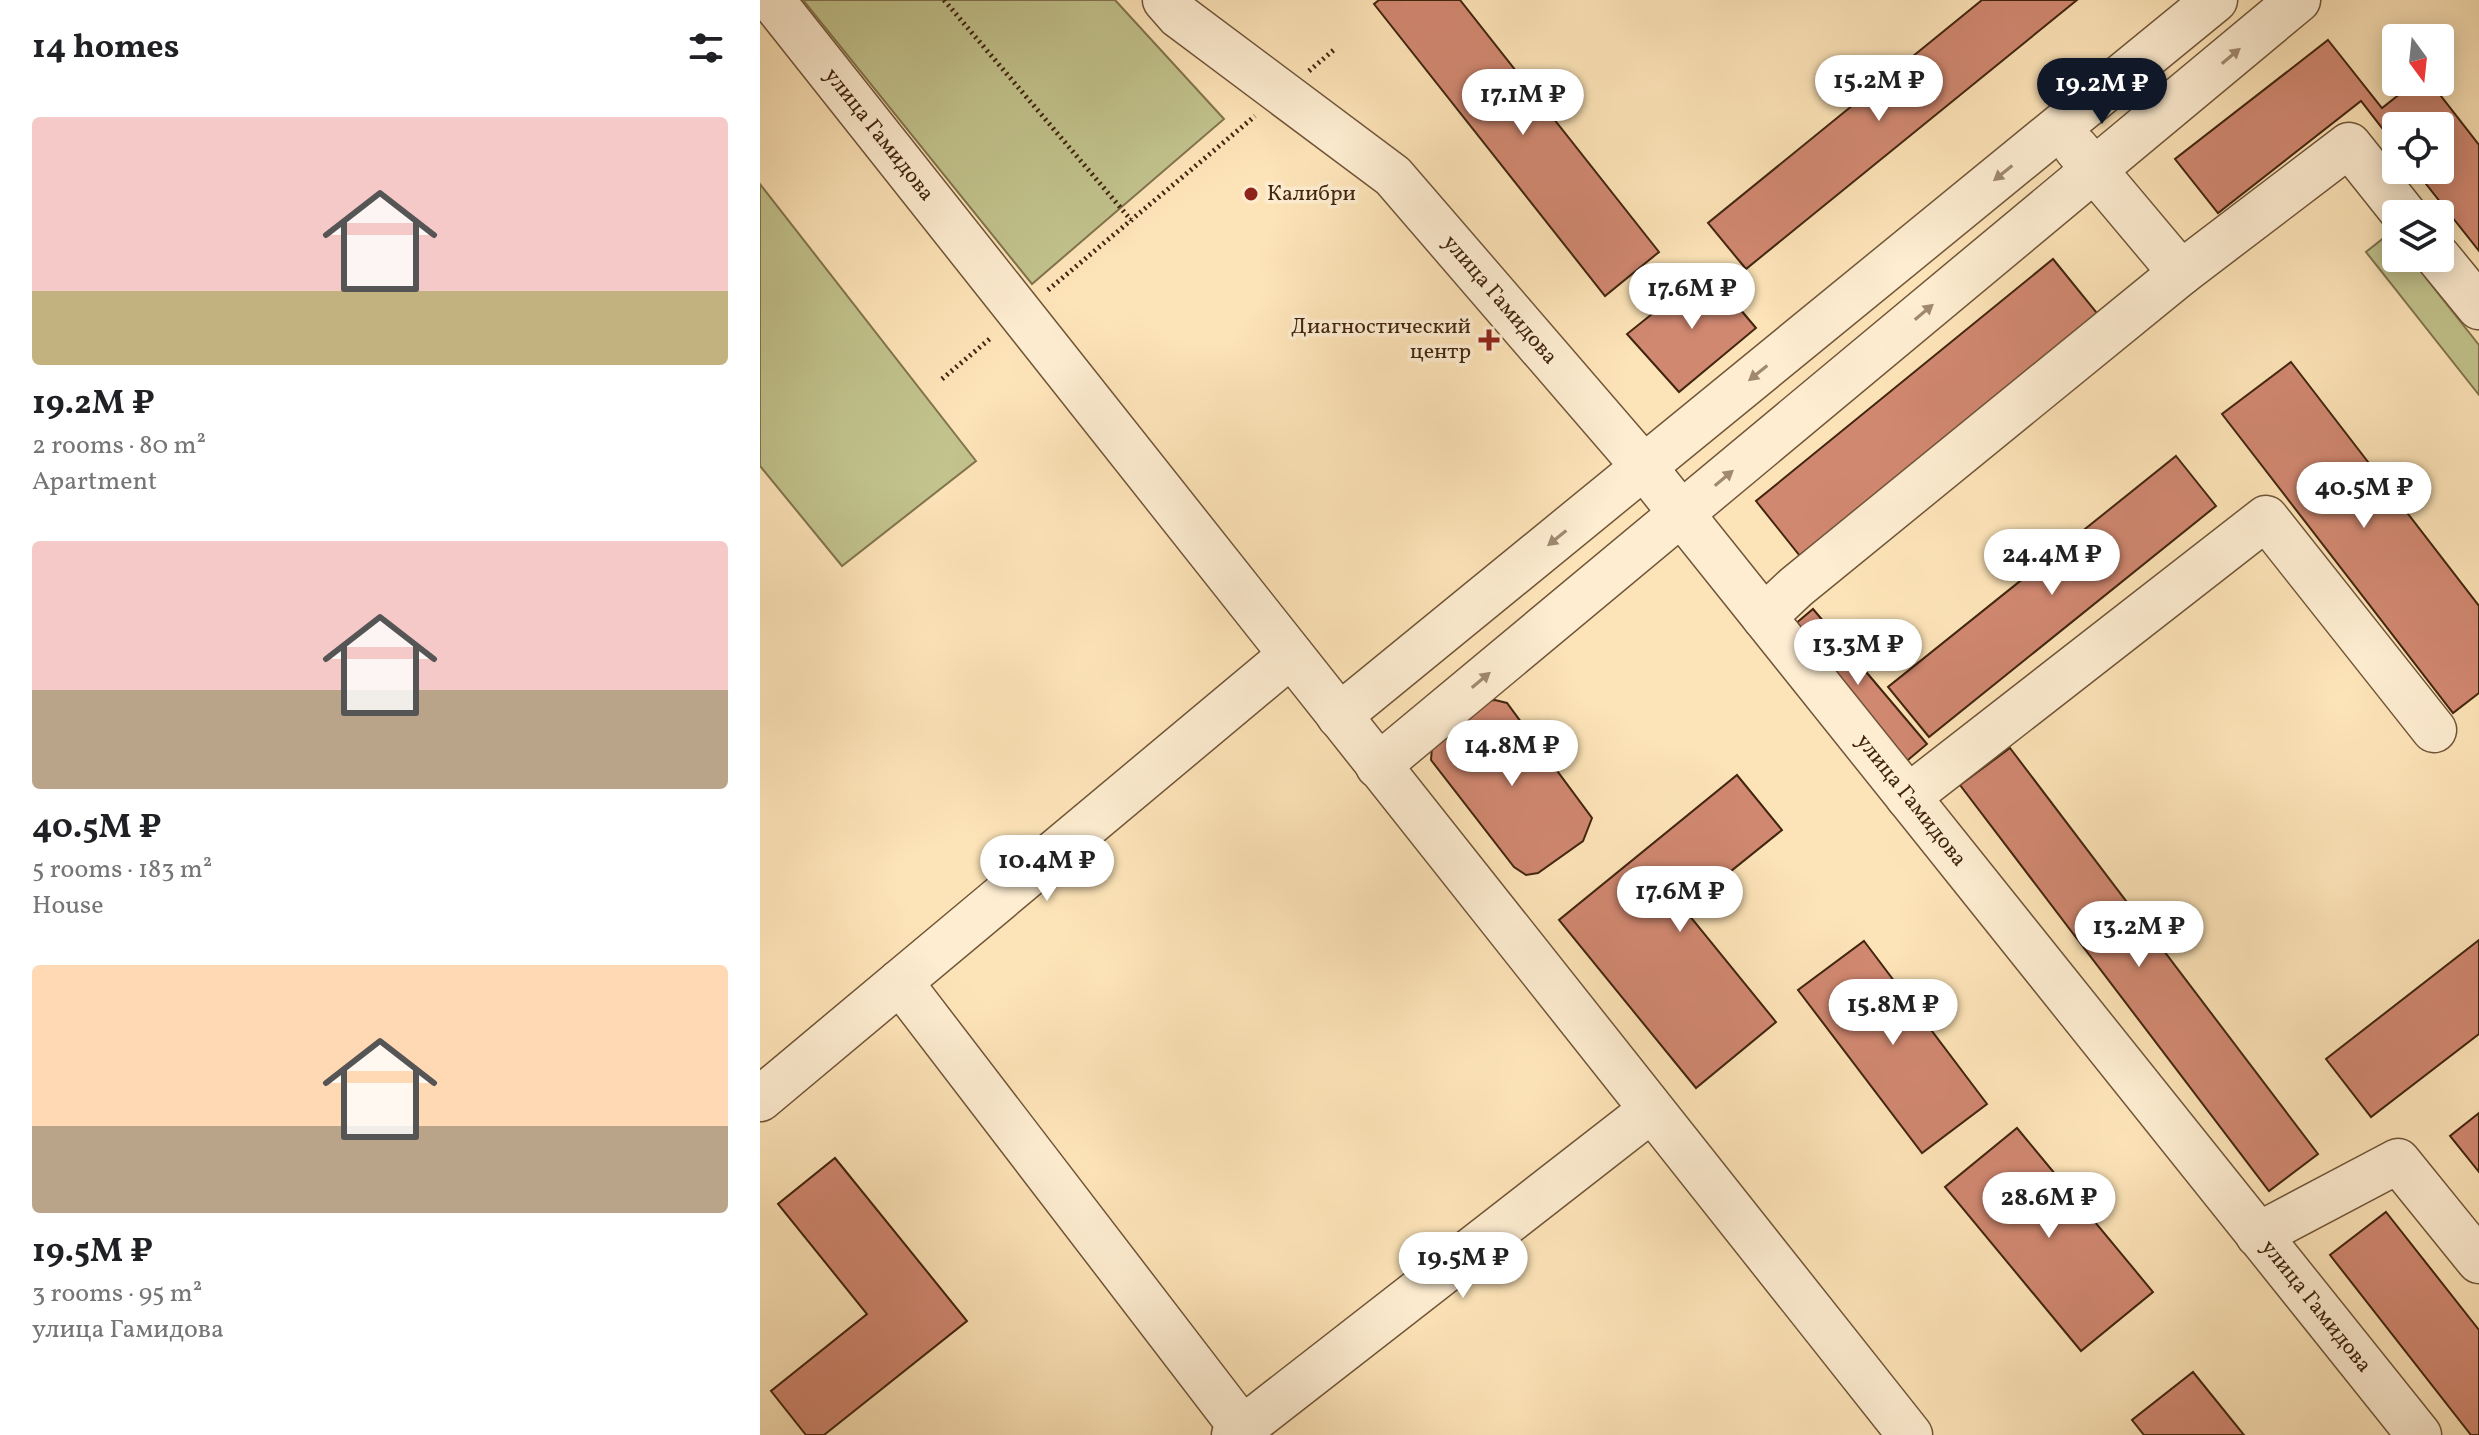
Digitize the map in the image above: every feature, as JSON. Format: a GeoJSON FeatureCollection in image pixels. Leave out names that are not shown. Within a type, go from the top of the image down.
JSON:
{"type":"FeatureCollection","features":[{"type":"Feature","properties":{"kind":"street","name":"улица Гамидова"},"geometry":{"type":"LineString","coordinates":[[772,0],[1910,1435]]}},
{"type":"Feature","properties":{"kind":"street","name":"улица Гамидова"},"geometry":{"type":"LineString","coordinates":[[1165,0],[1179,16],[1393,176],[1644,467],[2419,1435]]}},
{"type":"Feature","properties":{"kind":"street"},"geometry":{"type":"LineString","coordinates":[[1339,716],[2215,0]]}},
{"type":"Feature","properties":{"kind":"street"},"geometry":{"type":"LineString","coordinates":[[1378,766],[2298,0]]}},
{"type":"Feature","properties":{"kind":"street"},"geometry":{"type":"LineString","coordinates":[[2058,128],[2181,273]]}},
{"type":"Feature","properties":{"kind":"street"},"geometry":{"type":"LineString","coordinates":[[1764,617],[1796,587],[2181,273],[2349,145],[2393,200]]}},
{"type":"Feature","properties":{"kind":"street"},"geometry":{"type":"LineString","coordinates":[[2450,272],[2479,307]]}},
{"type":"Feature","properties":{"kind":"street"},"geometry":{"type":"LineString","coordinates":[[1908,797],[2266,518],[2434,730]]}},
{"type":"Feature","properties":{"kind":"street"},"geometry":{"type":"LineString","coordinates":[[760,1099],[1291,655]]}},
{"type":"Feature","properties":{"kind":"street"},"geometry":{"type":"LineString","coordinates":[[900,982],[1238,1432],[1650,1111]]}},
{"type":"Feature","properties":{"kind":"street"},"geometry":{"type":"LineString","coordinates":[[2258,1235],[2398,1161],[2479,1261]]}},
{"type":"Feature","properties":{"kind":"path"},"geometry":{"type":"LineString","coordinates":[[944,0],[1131,220]]}},
{"type":"Feature","properties":{"kind":"path"},"geometry":{"type":"LineString","coordinates":[[942,379],[1336,48]]}},
{"type":"Feature","properties":{"kind":"green space"},"geometry":{"type":"Polygon","coordinates":[[[803,0],[1115,0],[1224,119],[1032,284],[803,0]]]}},
{"type":"Feature","properties":{"kind":"green space"},"geometry":{"type":"Polygon","coordinates":[[[760,184],[976,461],[842,566],[760,466],[760,184]]]}},
{"type":"Feature","properties":{"kind":"green space"},"geometry":{"type":"Polygon","coordinates":[[[2382,239],[2382,272],[2421,272],[2479,345],[2479,395],[2366,252],[2382,239]]]}},
{"type":"Feature","properties":{"kind":"building"},"geometry":{"type":"Polygon","coordinates":[[[1379,0],[1460,0],[1659,252],[1605,296],[1374,4],[1379,0]]]}},
{"type":"Feature","properties":{"kind":"building"},"geometry":{"type":"Polygon","coordinates":[[[1982,0],[2077,0],[1746,269],[1708,223],[1982,0]]]}},
{"type":"Feature","properties":{"kind":"building"},"geometry":{"type":"Polygon","coordinates":[[[2328,40],[2382,108],[2397,96],[2441,96],[2453,112],[2382,112],[2382,128],[2361,101],[2218,213],[2175,159],[2328,40]]]}},
{"type":"Feature","properties":{"kind":"building"},"geometry":{"type":"Polygon","coordinates":[[[2454,113],[2479,145],[2479,251],[2454,219],[2454,200],[2439,200],[2426,184],[2454,184],[2454,113]]]}},
{"type":"Feature","properties":{"kind":"building"},"geometry":{"type":"Polygon","coordinates":[[[2053,259],[2101,318],[1804,561],[1756,501],[2053,259]]]}},
{"type":"Feature","properties":{"kind":"building"},"geometry":{"type":"Polygon","coordinates":[[[1707,270],[1756,328],[1679,392],[1627,334],[1707,270]]]}},
{"type":"Feature","properties":{"kind":"building"},"geometry":{"type":"Polygon","coordinates":[[[2291,362],[2479,606],[2479,693],[2453,713],[2222,414],[2291,362]]]}},
{"type":"Feature","properties":{"kind":"building"},"geometry":{"type":"Polygon","coordinates":[[[2176,456],[2216,506],[1929,737],[1888,687],[2176,456]]]}},
{"type":"Feature","properties":{"kind":"building"},"geometry":{"type":"Polygon","coordinates":[[[1813,609],[1927,744],[1902,765],[1788,630],[1813,609]]]}},
{"type":"Feature","properties":{"kind":"building"},"geometry":{"type":"Polygon","coordinates":[[[1486,701],[1507,703],[1592,818],[1583,841],[1538,873],[1526,875],[1514,867],[1431,760],[1432,747],[1486,701]]]}},
{"type":"Feature","properties":{"kind":"building"},"geometry":{"type":"Polygon","coordinates":[[[2010,748],[2318,1154],[2269,1191],[1960,785],[2010,748]]]}},
{"type":"Feature","properties":{"kind":"building"},"geometry":{"type":"Polygon","coordinates":[[[1737,775],[1782,830],[1684,909],[1776,1022],[1696,1088],[1559,920],[1737,775]]]}},
{"type":"Feature","properties":{"kind":"building"},"geometry":{"type":"Polygon","coordinates":[[[2479,940],[2479,1034],[2371,1117],[2326,1059],[2479,940]]]}},
{"type":"Feature","properties":{"kind":"building"},"geometry":{"type":"Polygon","coordinates":[[[1864,941],[1987,1104],[1922,1153],[1798,990],[1864,941]]]}},
{"type":"Feature","properties":{"kind":"building"},"geometry":{"type":"Polygon","coordinates":[[[2479,1113],[2479,1172],[2450,1136],[2479,1113]]]}},
{"type":"Feature","properties":{"kind":"building"},"geometry":{"type":"Polygon","coordinates":[[[2017,1128],[2153,1292],[2081,1351],[1945,1187],[2017,1128]]]}},
{"type":"Feature","properties":{"kind":"building"},"geometry":{"type":"Polygon","coordinates":[[[835,1158],[967,1321],[824,1435],[806,1435],[771,1391],[867,1314],[778,1204],[835,1158]]]}},
{"type":"Feature","properties":{"kind":"building"},"geometry":{"type":"Polygon","coordinates":[[[2386,1212],[2479,1330],[2479,1435],[2471,1435],[2330,1255],[2386,1212]]]}},
{"type":"Feature","properties":{"kind":"building"},"geometry":{"type":"Polygon","coordinates":[[[2193,1372],[2244,1435],[2144,1435],[2132,1420],[2193,1372]]]}},
{"type":"Feature","properties":{"kind":"place","name":"Калибри"},"geometry":{"type":"Point","coordinates":[1251,194]}},
{"type":"Feature","properties":{"kind":"place","name":"Диагностический центр"},"geometry":{"type":"Point","coordinates":[1489,340]}}]}
